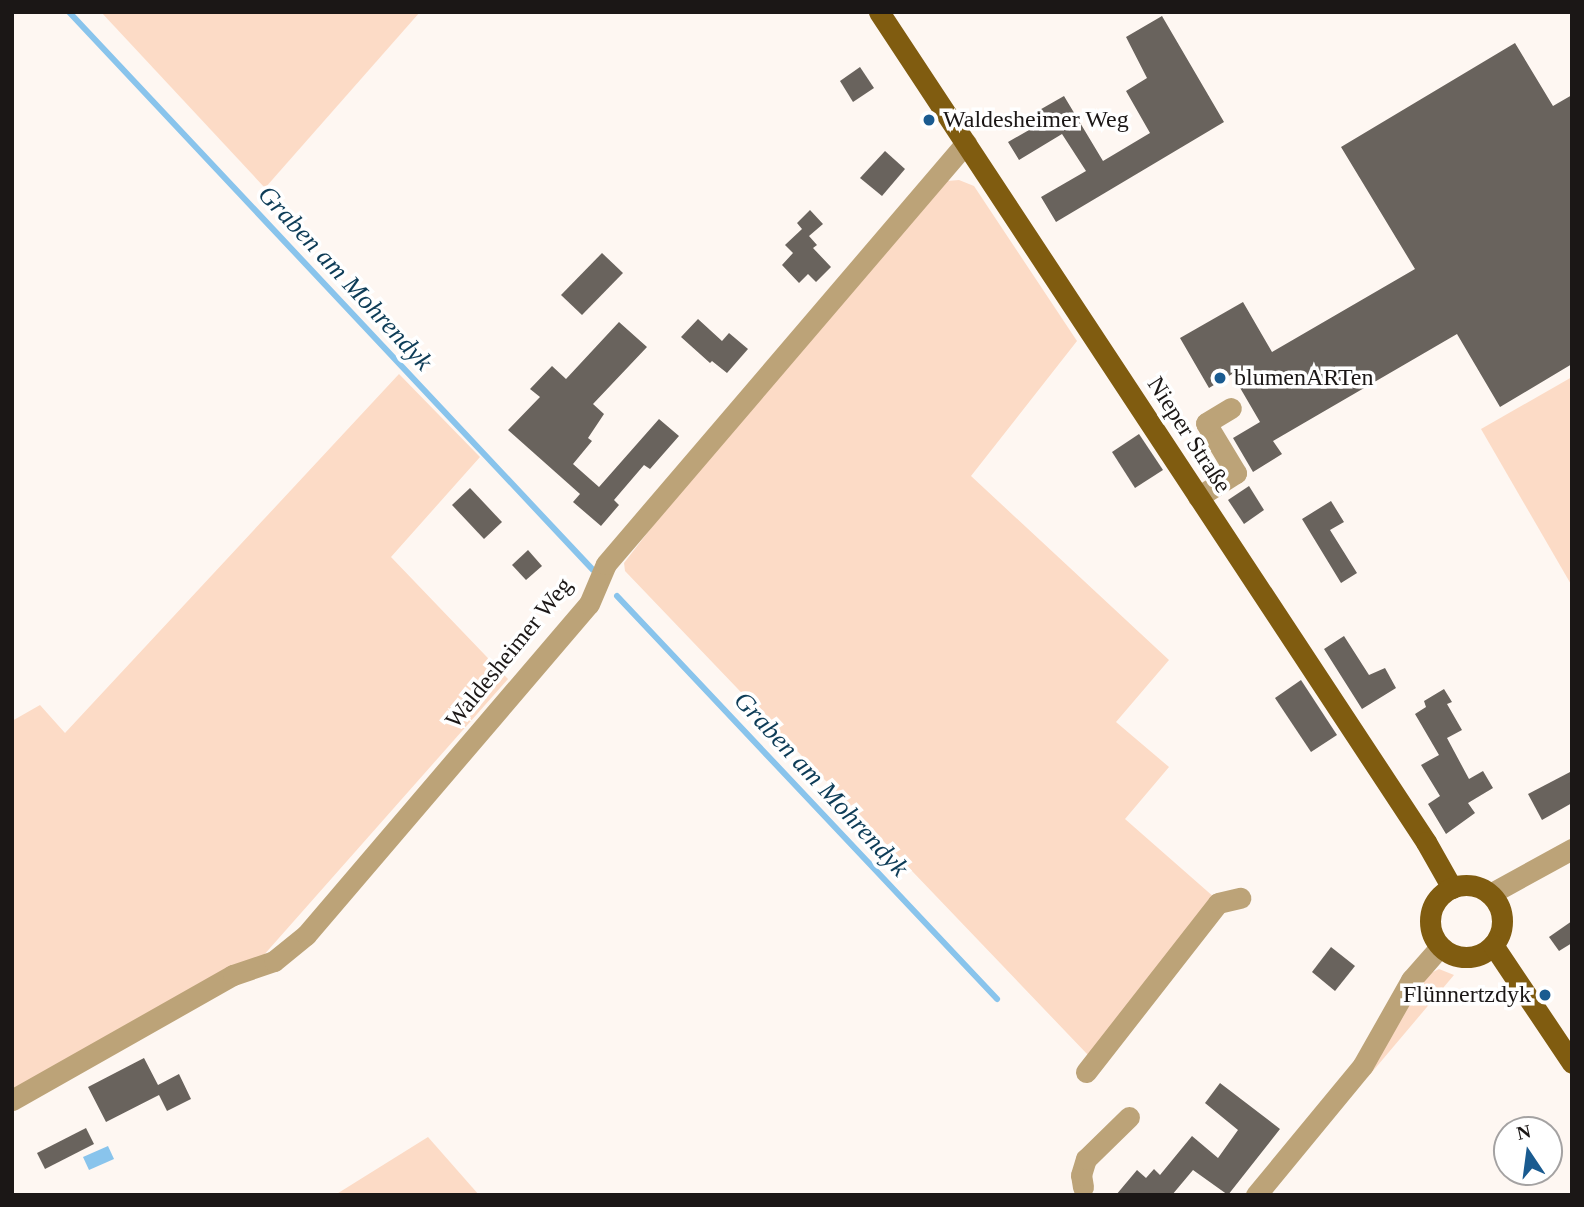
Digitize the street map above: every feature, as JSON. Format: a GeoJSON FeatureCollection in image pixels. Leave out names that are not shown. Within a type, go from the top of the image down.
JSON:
{"type":"FeatureCollection","features":[{"type":"Feature","properties":{"kind":"main road","name":"Nieper Straße"},"geometry":{"type":"LineString","coordinates":[[879,12],[1452,888]]}},
{"type":"Feature","properties":{"kind":"main road"},"geometry":{"type":"LineString","coordinates":[[1472,885],[1490,894],[1501,914],[1502,924],[1493,945],[1484,953],[1461,957],[1440,947],[1430,929],[1436,900],[1452,888],[1472,885]]}},
{"type":"Feature","properties":{"kind":"main road"},"geometry":{"type":"LineString","coordinates":[[1493,945],[1572,1063]]}},
{"type":"Feature","properties":{"kind":"street","name":"Waldesheimer Weg"},"geometry":{"type":"LineString","coordinates":[[12,1100],[233,975],[274,961],[306,935],[589,604],[606,564],[966,143]]}},
{"type":"Feature","properties":{"kind":"street"},"geometry":{"type":"LineString","coordinates":[[1198,497],[1236,474],[1206,423],[1231,408]]}},
{"type":"Feature","properties":{"kind":"street"},"geometry":{"type":"LineString","coordinates":[[1490,894],[1572,849]]}},
{"type":"Feature","properties":{"kind":"street"},"geometry":{"type":"LineString","coordinates":[[1086,1072],[1218,903],[1240,898]]}},
{"type":"Feature","properties":{"kind":"street"},"geometry":{"type":"LineString","coordinates":[[1256,1195],[1363,1065],[1419,968],[1440,947]]}},
{"type":"Feature","properties":{"kind":"street"},"geometry":{"type":"LineString","coordinates":[[1083,1187],[1081,1175],[1086,1158],[1129,1117]]}},
{"type":"Feature","properties":{"kind":"shaded area"},"geometry":{"type":"Polygon","coordinates":[[[101,12],[420,12],[265,188],[101,12]]]}},
{"type":"Feature","properties":{"kind":"shaded area"},"geometry":{"type":"Polygon","coordinates":[[[959,180],[974,186],[1077,341],[971,476],[1169,660],[1116,722],[1169,767],[1125,819],[1215,898],[1088,1055],[625,571],[624,563],[679,492],[947,181],[959,180]]]}},
{"type":"Feature","properties":{"kind":"shaded area"},"geometry":{"type":"Polygon","coordinates":[[[399,374],[480,457],[391,557],[508,679],[263,956],[12,1093],[12,721],[40,705],[65,733],[399,374]]]}},
{"type":"Feature","properties":{"kind":"shaded area"},"geometry":{"type":"Polygon","coordinates":[[[1572,377],[1572,586],[1481,429],[1572,377]]]}},
{"type":"Feature","properties":{"kind":"shaded area"},"geometry":{"type":"Polygon","coordinates":[[[1439,969],[1454,975],[1367,1078],[1423,977],[1439,969]]]}},
{"type":"Feature","properties":{"kind":"shaded area"},"geometry":{"type":"Polygon","coordinates":[[[428,1137],[479,1195],[335,1195],[428,1137]]]}},
{"type":"Feature","properties":{"kind":"water"},"geometry":{"type":"Polygon","coordinates":[[[108,1146],[114,1159],[89,1170],[83,1157],[108,1146]]]}},
{"type":"Feature","properties":{"kind":"building"},"geometry":{"type":"Polygon","coordinates":[[[1162,16],[1224,122],[1056,222],[1041,197],[1086,171],[1062,134],[1019,160],[1008,142],[1043,122],[1036,112],[1064,96],[1103,161],[1150,133],[1126,91],[1147,78],[1126,37],[1162,16]]]}},
{"type":"Feature","properties":{"kind":"building"},"geometry":{"type":"Polygon","coordinates":[[[1515,43],[1553,106],[1572,95],[1572,364],[1500,407],[1457,334],[1273,441],[1282,454],[1253,472],[1233,438],[1260,422],[1232,374],[1209,388],[1180,338],[1243,302],[1272,352],[1415,269],[1341,147],[1515,43]]]}},
{"type":"Feature","properties":{"kind":"building"},"geometry":{"type":"Polygon","coordinates":[[[860,67],[874,88],[853,102],[840,81],[860,67]]]}},
{"type":"Feature","properties":{"kind":"building"},"geometry":{"type":"Polygon","coordinates":[[[885,151],[905,169],[882,196],[860,178],[885,151]]]}},
{"type":"Feature","properties":{"kind":"building"},"geometry":{"type":"Polygon","coordinates":[[[810,210],[823,224],[809,236],[817,245],[813,248],[831,267],[816,282],[808,274],[799,283],[782,265],[793,253],[785,245],[802,229],[797,223],[810,210]]]}},
{"type":"Feature","properties":{"kind":"building"},"geometry":{"type":"Polygon","coordinates":[[[602,253],[623,273],[582,315],[561,295],[602,253]]]}},
{"type":"Feature","properties":{"kind":"building"},"geometry":{"type":"Polygon","coordinates":[[[698,319],[722,341],[729,333],[748,349],[727,373],[712,361],[710,363],[681,337],[698,319]]]}},
{"type":"Feature","properties":{"kind":"building"},"geometry":{"type":"Polygon","coordinates":[[[619,322],[647,347],[593,404],[604,414],[588,438],[592,441],[573,464],[599,487],[659,419],[679,436],[650,469],[644,465],[614,500],[619,505],[601,526],[573,502],[580,494],[508,430],[540,397],[530,389],[552,366],[566,379],[619,322]]]}},
{"type":"Feature","properties":{"kind":"building"},"geometry":{"type":"Polygon","coordinates":[[[1139,434],[1163,470],[1135,488],[1112,452],[1139,434]]]}},
{"type":"Feature","properties":{"kind":"building"},"geometry":{"type":"Polygon","coordinates":[[[1249,486],[1264,510],[1244,524],[1228,500],[1249,486]]]}},
{"type":"Feature","properties":{"kind":"building"},"geometry":{"type":"Polygon","coordinates":[[[470,488],[502,522],[484,539],[452,505],[470,488]]]}},
{"type":"Feature","properties":{"kind":"building"},"geometry":{"type":"Polygon","coordinates":[[[1331,501],[1344,522],[1330,530],[1357,573],[1341,583],[1302,519],[1331,501]]]}},
{"type":"Feature","properties":{"kind":"building"},"geometry":{"type":"Polygon","coordinates":[[[528,550],[542,566],[526,580],[512,565],[528,550]]]}},
{"type":"Feature","properties":{"kind":"building"},"geometry":{"type":"Polygon","coordinates":[[[1344,636],[1369,675],[1385,668],[1396,688],[1362,709],[1324,649],[1344,636]]]}},
{"type":"Feature","properties":{"kind":"building"},"geometry":{"type":"Polygon","coordinates":[[[1301,680],[1337,735],[1311,752],[1275,698],[1301,680]]]}},
{"type":"Feature","properties":{"kind":"building"},"geometry":{"type":"Polygon","coordinates":[[[1444,689],[1452,702],[1447,704],[1462,730],[1447,738],[1469,779],[1483,771],[1493,788],[1468,803],[1475,813],[1446,834],[1428,804],[1440,796],[1421,765],[1439,755],[1415,714],[1426,707],[1424,701],[1444,689]]]}},
{"type":"Feature","properties":{"kind":"building"},"geometry":{"type":"Polygon","coordinates":[[[1572,771],[1572,803],[1542,820],[1528,794],[1572,771]]]}},
{"type":"Feature","properties":{"kind":"building"},"geometry":{"type":"Polygon","coordinates":[[[1572,921],[1572,943],[1559,951],[1549,937],[1572,921]]]}},
{"type":"Feature","properties":{"kind":"building"},"geometry":{"type":"Polygon","coordinates":[[[1331,947],[1355,966],[1335,991],[1312,972],[1331,947]]]}},
{"type":"Feature","properties":{"kind":"building"},"geometry":{"type":"Polygon","coordinates":[[[144,1058],[158,1085],[179,1074],[191,1099],[167,1111],[159,1095],[106,1122],[88,1087],[144,1058]]]}},
{"type":"Feature","properties":{"kind":"building"},"geometry":{"type":"Polygon","coordinates":[[[1220,1083],[1280,1129],[1228,1195],[1193,1170],[1172,1195],[1116,1195],[1137,1170],[1146,1178],[1154,1169],[1160,1175],[1192,1136],[1218,1158],[1238,1130],[1205,1103],[1220,1083]]]}},
{"type":"Feature","properties":{"kind":"building"},"geometry":{"type":"Polygon","coordinates":[[[86,1128],[94,1144],[45,1169],[37,1153],[86,1128]]]}},
{"type":"Feature","properties":{"kind":"waterway","name":"Graben am Mohrendyk"},"geometry":{"type":"LineString","coordinates":[[69,12],[593,570]]}},
{"type":"Feature","properties":{"kind":"waterway","name":"Graben am Mohrendyk"},"geometry":{"type":"LineString","coordinates":[[617,596],[997,999]]}},
{"type":"Feature","properties":{"kind":"place","name":"Waldesheimer Weg"},"geometry":{"type":"Point","coordinates":[929,120]}},
{"type":"Feature","properties":{"kind":"place","name":"blumenARTen"},"geometry":{"type":"Point","coordinates":[1220,378]}},
{"type":"Feature","properties":{"kind":"place","name":"Flünnertzdyk"},"geometry":{"type":"Point","coordinates":[1545,995]}}]}
